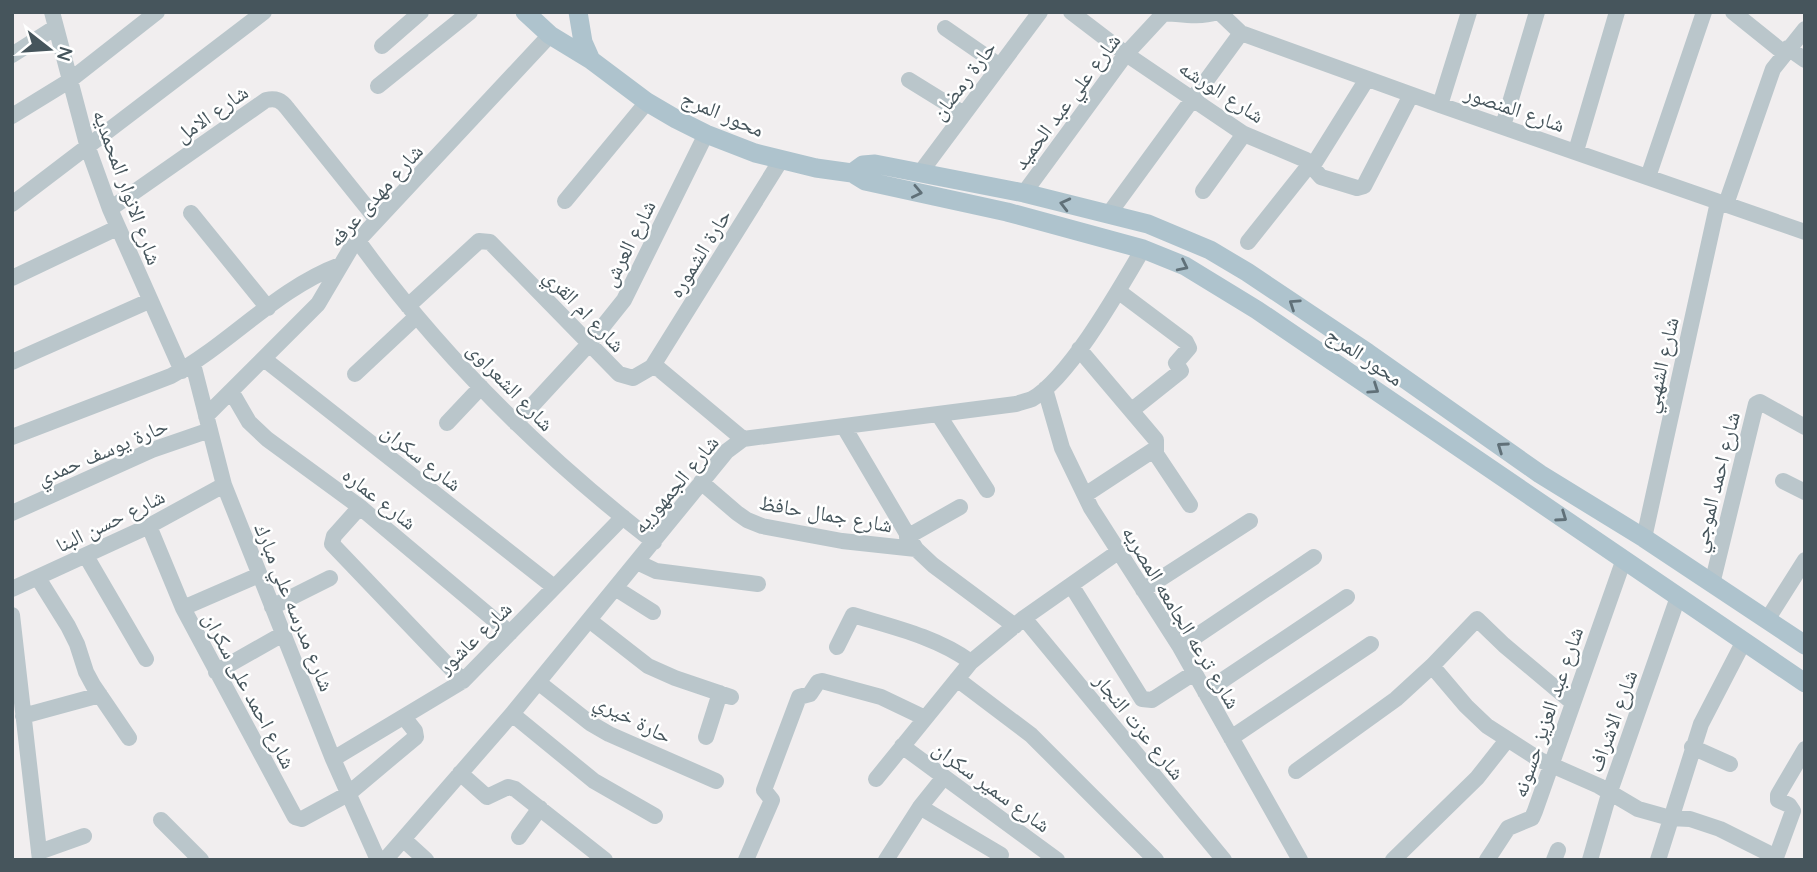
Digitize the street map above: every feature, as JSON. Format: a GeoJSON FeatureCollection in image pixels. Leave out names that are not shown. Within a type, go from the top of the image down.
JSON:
{"type":"FeatureCollection","features":[{"type":"Feature","properties":{"kind":"main road","name":"محور المرج"},"geometry":{"type":"LineString","coordinates":[[525,12],[550,35],[591,60],[647,102],[706,134],[781,160],[852,173],[865,181],[1007,212],[1143,249],[1185,266],[1257,310],[1805,682]]}},
{"type":"Feature","properties":{"kind":"main road"},"geometry":{"type":"LineString","coordinates":[[578,12],[583,42],[591,60]]}},
{"type":"Feature","properties":{"kind":"main road","name":"محور المرج"},"geometry":{"type":"LineString","coordinates":[[852,173],[869,164],[1024,194],[1170,232],[1229,260],[1368,353],[1540,474],[1644,538],[1805,645]]}},
{"type":"Feature","properties":{"kind":"street"},"geometry":{"type":"LineString","coordinates":[[12,116],[69,81],[157,12]]}},
{"type":"Feature","properties":{"kind":"street"},"geometry":{"type":"LineString","coordinates":[[12,204],[264,12]]}},
{"type":"Feature","properties":{"kind":"street"},"geometry":{"type":"LineString","coordinates":[[382,46],[421,12]]}},
{"type":"Feature","properties":{"kind":"street"},"geometry":{"type":"LineString","coordinates":[[378,86],[470,12]]}},
{"type":"Feature","properties":{"kind":"street","name":"حارة رمضان"},"geometry":{"type":"LineString","coordinates":[[920,173],[1040,12]]}},
{"type":"Feature","properties":{"kind":"street","name":"شارع الورشه"},"geometry":{"type":"LineString","coordinates":[[1071,12],[1126,54],[1244,134],[1304,159],[1318,176],[1357,188],[1364,186],[1411,95]]}},
{"type":"Feature","properties":{"kind":"street","name":"شارع علي عبد الحميد"},"geometry":{"type":"LineString","coordinates":[[1024,194],[1126,54],[1164,12],[1192,16],[1218,12]]}},
{"type":"Feature","properties":{"kind":"street","name":"شارع المنصور"},"geometry":{"type":"LineString","coordinates":[[1218,12],[1241,33],[1805,232]]}},
{"type":"Feature","properties":{"kind":"street"},"geometry":{"type":"LineString","coordinates":[[1440,105],[1469,12]]}},
{"type":"Feature","properties":{"kind":"street"},"geometry":{"type":"LineString","coordinates":[[1503,126],[1537,12]]}},
{"type":"Feature","properties":{"kind":"street"},"geometry":{"type":"LineString","coordinates":[[1576,151],[1616,12]]}},
{"type":"Feature","properties":{"kind":"street"},"geometry":{"type":"LineString","coordinates":[[1648,177],[1704,12]]}},
{"type":"Feature","properties":{"kind":"street"},"geometry":{"type":"LineString","coordinates":[[1733,12],[1786,50],[1805,60]]}},
{"type":"Feature","properties":{"kind":"street"},"geometry":{"type":"LineString","coordinates":[[12,55],[54,20]]}},
{"type":"Feature","properties":{"kind":"street","name":"شارع الانوار المحمديه"},"geometry":{"type":"LineString","coordinates":[[54,20],[88,148],[117,228],[149,301],[188,367]]}},
{"type":"Feature","properties":{"kind":"street"},"geometry":{"type":"LineString","coordinates":[[945,28],[1000,66]]}},
{"type":"Feature","properties":{"kind":"street","name":"شارع الشهبي"},"geometry":{"type":"LineString","coordinates":[[1644,538],[1722,203],[1769,78],[1786,50],[1805,29]]}},
{"type":"Feature","properties":{"kind":"street"},"geometry":{"type":"LineString","coordinates":[[1108,215],[1241,33]]}},
{"type":"Feature","properties":{"kind":"street","name":"شارع مهدى عرفه"},"geometry":{"type":"LineString","coordinates":[[208,423],[231,391],[318,304],[340,265],[358,241],[550,35]]}},
{"type":"Feature","properties":{"kind":"street"},"geometry":{"type":"LineString","coordinates":[[1248,242],[1311,166],[1367,79]]}},
{"type":"Feature","properties":{"kind":"street"},"geometry":{"type":"LineString","coordinates":[[909,80],[964,114]]}},
{"type":"Feature","properties":{"kind":"street","name":"شارع الامل"},"geometry":{"type":"LineString","coordinates":[[110,209],[267,100],[275,99],[282,102],[377,220]]}},
{"type":"Feature","properties":{"kind":"street"},"geometry":{"type":"LineString","coordinates":[[565,201],[647,102]]}},
{"type":"Feature","properties":{"kind":"street","name":"شارع العرش"},"geometry":{"type":"LineString","coordinates":[[516,423],[589,345],[624,300],[706,134]]}},
{"type":"Feature","properties":{"kind":"street"},"geometry":{"type":"LineString","coordinates":[[1203,191],[1244,134]]}},
{"type":"Feature","properties":{"kind":"street","name":"حارة الشموره"},"geometry":{"type":"LineString","coordinates":[[652,367],[781,160]]}},
{"type":"Feature","properties":{"kind":"street"},"geometry":{"type":"LineString","coordinates":[[191,213],[268,308]]}},
{"type":"Feature","properties":{"kind":"street"},"geometry":{"type":"LineString","coordinates":[[12,278],[117,228]]}},
{"type":"Feature","properties":{"kind":"street","name":"شارع ام القري"},"geometry":{"type":"LineString","coordinates":[[412,311],[479,242],[485,240],[494,245],[623,377],[633,378],[652,367]]}},
{"type":"Feature","properties":{"kind":"street","name":"شارع الشعراوى"},"geometry":{"type":"LineString","coordinates":[[358,241],[412,311],[516,423],[582,484],[654,542]]}},
{"type":"Feature","properties":{"kind":"street","name":"شارع الجمهوريه"},"geometry":{"type":"LineString","coordinates":[[385,860],[512,714],[726,451],[743,439],[1031,400],[1079,349],[1143,249]]}},
{"type":"Feature","properties":{"kind":"street"},"geometry":{"type":"LineString","coordinates":[[12,436],[188,367],[319,273],[340,265]]}},
{"type":"Feature","properties":{"kind":"street"},"geometry":{"type":"LineString","coordinates":[[1118,291],[1186,342],[1189,348],[1176,363],[1181,371],[1132,410]]}},
{"type":"Feature","properties":{"kind":"street"},"geometry":{"type":"LineString","coordinates":[[12,362],[149,301]]}},
{"type":"Feature","properties":{"kind":"street"},"geometry":{"type":"LineString","coordinates":[[355,374],[412,311]]}},
{"type":"Feature","properties":{"kind":"street"},"geometry":{"type":"LineString","coordinates":[[1079,349],[1156,440],[1156,454],[1190,505]]}},
{"type":"Feature","properties":{"kind":"street","name":"شارع سكران"},"geometry":{"type":"LineString","coordinates":[[264,359],[554,587]]}},
{"type":"Feature","properties":{"kind":"street","name":"شارع مدرسه علي مبارك"},"geometry":{"type":"LineString","coordinates":[[188,367],[208,423],[224,485],[333,759],[377,860]]}},
{"type":"Feature","properties":{"kind":"street"},"geometry":{"type":"LineString","coordinates":[[652,367],[665,373],[743,439]]}},
{"type":"Feature","properties":{"kind":"street"},"geometry":{"type":"LineString","coordinates":[[447,423],[481,387]]}},
{"type":"Feature","properties":{"kind":"street","name":"شارع ترعه الجامعه المصريه"},"geometry":{"type":"LineString","coordinates":[[1045,388],[1062,448],[1085,495],[1118,552],[1180,647],[1298,859]]}},
{"type":"Feature","properties":{"kind":"street","name":"شارع عماره"},"geometry":{"type":"LineString","coordinates":[[231,391],[249,422],[267,439],[360,507],[510,633]]}},
{"type":"Feature","properties":{"kind":"street","name":"شارع احمد الموجي"},"geometry":{"type":"LineString","coordinates":[[1712,584],[1756,404],[1760,402],[1805,427]]}},
{"type":"Feature","properties":{"kind":"street"},"geometry":{"type":"LineString","coordinates":[[938,414],[987,490]]}},
{"type":"Feature","properties":{"kind":"street","name":"حارة يوسف حمدي"},"geometry":{"type":"LineString","coordinates":[[12,513],[208,423]]}},
{"type":"Feature","properties":{"kind":"street"},"geometry":{"type":"LineString","coordinates":[[844,427],[911,543]]}},
{"type":"Feature","properties":{"kind":"street"},"geometry":{"type":"LineString","coordinates":[[1085,495],[1155,449]]}},
{"type":"Feature","properties":{"kind":"street"},"geometry":{"type":"LineString","coordinates":[[1783,481],[1805,492]]}},
{"type":"Feature","properties":{"kind":"street","name":"شارع جمال حافظ"},"geometry":{"type":"LineString","coordinates":[[701,482],[737,513],[762,526],[866,545],[911,543],[960,507]]}},
{"type":"Feature","properties":{"kind":"street","name":"شارع حسن البنا"},"geometry":{"type":"LineString","coordinates":[[12,589],[149,526],[224,485]]}},
{"type":"Feature","properties":{"kind":"street"},"geometry":{"type":"LineString","coordinates":[[360,507],[334,536],[332,544],[463,681]]}},
{"type":"Feature","properties":{"kind":"street","name":"شارع عاشور"},"geometry":{"type":"LineString","coordinates":[[333,759],[463,681],[623,517]]}},
{"type":"Feature","properties":{"kind":"street"},"geometry":{"type":"LineString","coordinates":[[1143,590],[1250,521]]}},
{"type":"Feature","properties":{"kind":"street","name":"شارع احمد على سكران"},"geometry":{"type":"LineString","coordinates":[[149,526],[183,608],[295,817],[302,819],[348,794]]}},
{"type":"Feature","properties":{"kind":"street","name":"شارع عزت النجار"},"geometry":{"type":"LineString","coordinates":[[911,543],[933,565],[1020,622],[1224,860]]}},
{"type":"Feature","properties":{"kind":"street"},"geometry":{"type":"LineString","coordinates":[[876,779],[971,662],[1020,622],[1118,552]]}},
{"type":"Feature","properties":{"kind":"street"},"geometry":{"type":"LineString","coordinates":[[86,556],[146,660]]}},
{"type":"Feature","properties":{"kind":"street"},"geometry":{"type":"LineString","coordinates":[[1180,647],[1314,557]]}},
{"type":"Feature","properties":{"kind":"street","name":"شارع عبد العزيز حسونه"},"geometry":{"type":"LineString","coordinates":[[1487,860],[1508,828],[1532,818],[1624,559]]}},
{"type":"Feature","properties":{"kind":"street"},"geometry":{"type":"LineString","coordinates":[[1767,620],[1805,560]]}},
{"type":"Feature","properties":{"kind":"street"},"geometry":{"type":"LineString","coordinates":[[637,562],[656,571],[758,584]]}},
{"type":"Feature","properties":{"kind":"street"},"geometry":{"type":"LineString","coordinates":[[183,608],[259,575]]}},
{"type":"Feature","properties":{"kind":"street"},"geometry":{"type":"LineString","coordinates":[[38,578],[68,626],[86,672],[130,738]]}},
{"type":"Feature","properties":{"kind":"street"},"geometry":{"type":"LineString","coordinates":[[272,607],[330,578]]}},
{"type":"Feature","properties":{"kind":"street"},"geometry":{"type":"LineString","coordinates":[[1071,585],[1142,699],[1152,700],[1194,673]]}},
{"type":"Feature","properties":{"kind":"street"},"geometry":{"type":"LineString","coordinates":[[615,588],[653,612]]}},
{"type":"Feature","properties":{"kind":"street"},"geometry":{"type":"LineString","coordinates":[[1205,692],[1347,597]]}},
{"type":"Feature","properties":{"kind":"street","name":"شارع الاشراف"},"geometry":{"type":"LineString","coordinates":[[1590,860],[1609,794],[1678,597]]}},
{"type":"Feature","properties":{"kind":"street"},"geometry":{"type":"LineString","coordinates":[[12,615],[39,856],[84,836]]}},
{"type":"Feature","properties":{"kind":"street"},"geometry":{"type":"LineString","coordinates":[[837,648],[853,615],[932,640],[971,662]]}},
{"type":"Feature","properties":{"kind":"street"},"geometry":{"type":"LineString","coordinates":[[589,620],[648,666],[668,676],[725,695],[706,737]]}},
{"type":"Feature","properties":{"kind":"street"},"geometry":{"type":"LineString","coordinates":[[1296,771],[1396,699],[1477,620],[1572,702]]}},
{"type":"Feature","properties":{"kind":"street"},"geometry":{"type":"LineString","coordinates":[[216,672],[283,634]]}},
{"type":"Feature","properties":{"kind":"street"},"geometry":{"type":"LineString","coordinates":[[1658,860],[1701,724],[1744,641]]}},
{"type":"Feature","properties":{"kind":"street"},"geometry":{"type":"LineString","coordinates":[[1231,738],[1371,644]]}},
{"type":"Feature","properties":{"kind":"street"},"geometry":{"type":"LineString","coordinates":[[1432,666],[1487,726],[1550,765],[1599,786],[1638,809],[1670,818],[1690,819],[1720,829],[1776,858],[1793,811],[1789,805],[1779,800],[1778,795],[1805,749]]}},
{"type":"Feature","properties":{"kind":"street"},"geometry":{"type":"LineString","coordinates":[[957,679],[1031,734],[1156,860]]}},
{"type":"Feature","properties":{"kind":"street"},"geometry":{"type":"LineString","coordinates":[[746,860],[772,800],[764,790],[799,697],[810,694],[818,682],[822,681],[881,697],[925,718]]}},
{"type":"Feature","properties":{"kind":"street","name":"حارة خيري"},"geometry":{"type":"LineString","coordinates":[[538,682],[590,723],[609,734],[716,781]]}},
{"type":"Feature","properties":{"kind":"street"},"geometry":{"type":"LineString","coordinates":[[23,716],[100,695]]}},
{"type":"Feature","properties":{"kind":"street"},"geometry":{"type":"LineString","coordinates":[[512,714],[594,780],[654,816]]}},
{"type":"Feature","properties":{"kind":"street"},"geometry":{"type":"LineString","coordinates":[[348,794],[416,737],[415,731],[404,717]]}},
{"type":"Feature","properties":{"kind":"street"},"geometry":{"type":"LineString","coordinates":[[1393,860],[1476,778],[1507,740]]}},
{"type":"Feature","properties":{"kind":"street","name":"شارع سمير سكران"},"geometry":{"type":"LineString","coordinates":[[902,746],[1057,860]]}},
{"type":"Feature","properties":{"kind":"street"},"geometry":{"type":"LineString","coordinates":[[1692,747],[1730,764]]}},
{"type":"Feature","properties":{"kind":"street"},"geometry":{"type":"LineString","coordinates":[[460,773],[485,796],[513,788],[605,859]]}},
{"type":"Feature","properties":{"kind":"street"},"geometry":{"type":"LineString","coordinates":[[886,860],[920,807],[944,777]]}},
{"type":"Feature","properties":{"kind":"street"},"geometry":{"type":"LineString","coordinates":[[920,807],[1001,855]]}},
{"type":"Feature","properties":{"kind":"street"},"geometry":{"type":"LineString","coordinates":[[519,837],[540,808]]}},
{"type":"Feature","properties":{"kind":"street"},"geometry":{"type":"LineString","coordinates":[[161,820],[201,860]]}},
{"type":"Feature","properties":{"kind":"street"},"geometry":{"type":"LineString","coordinates":[[404,840],[426,860]]}}]}
